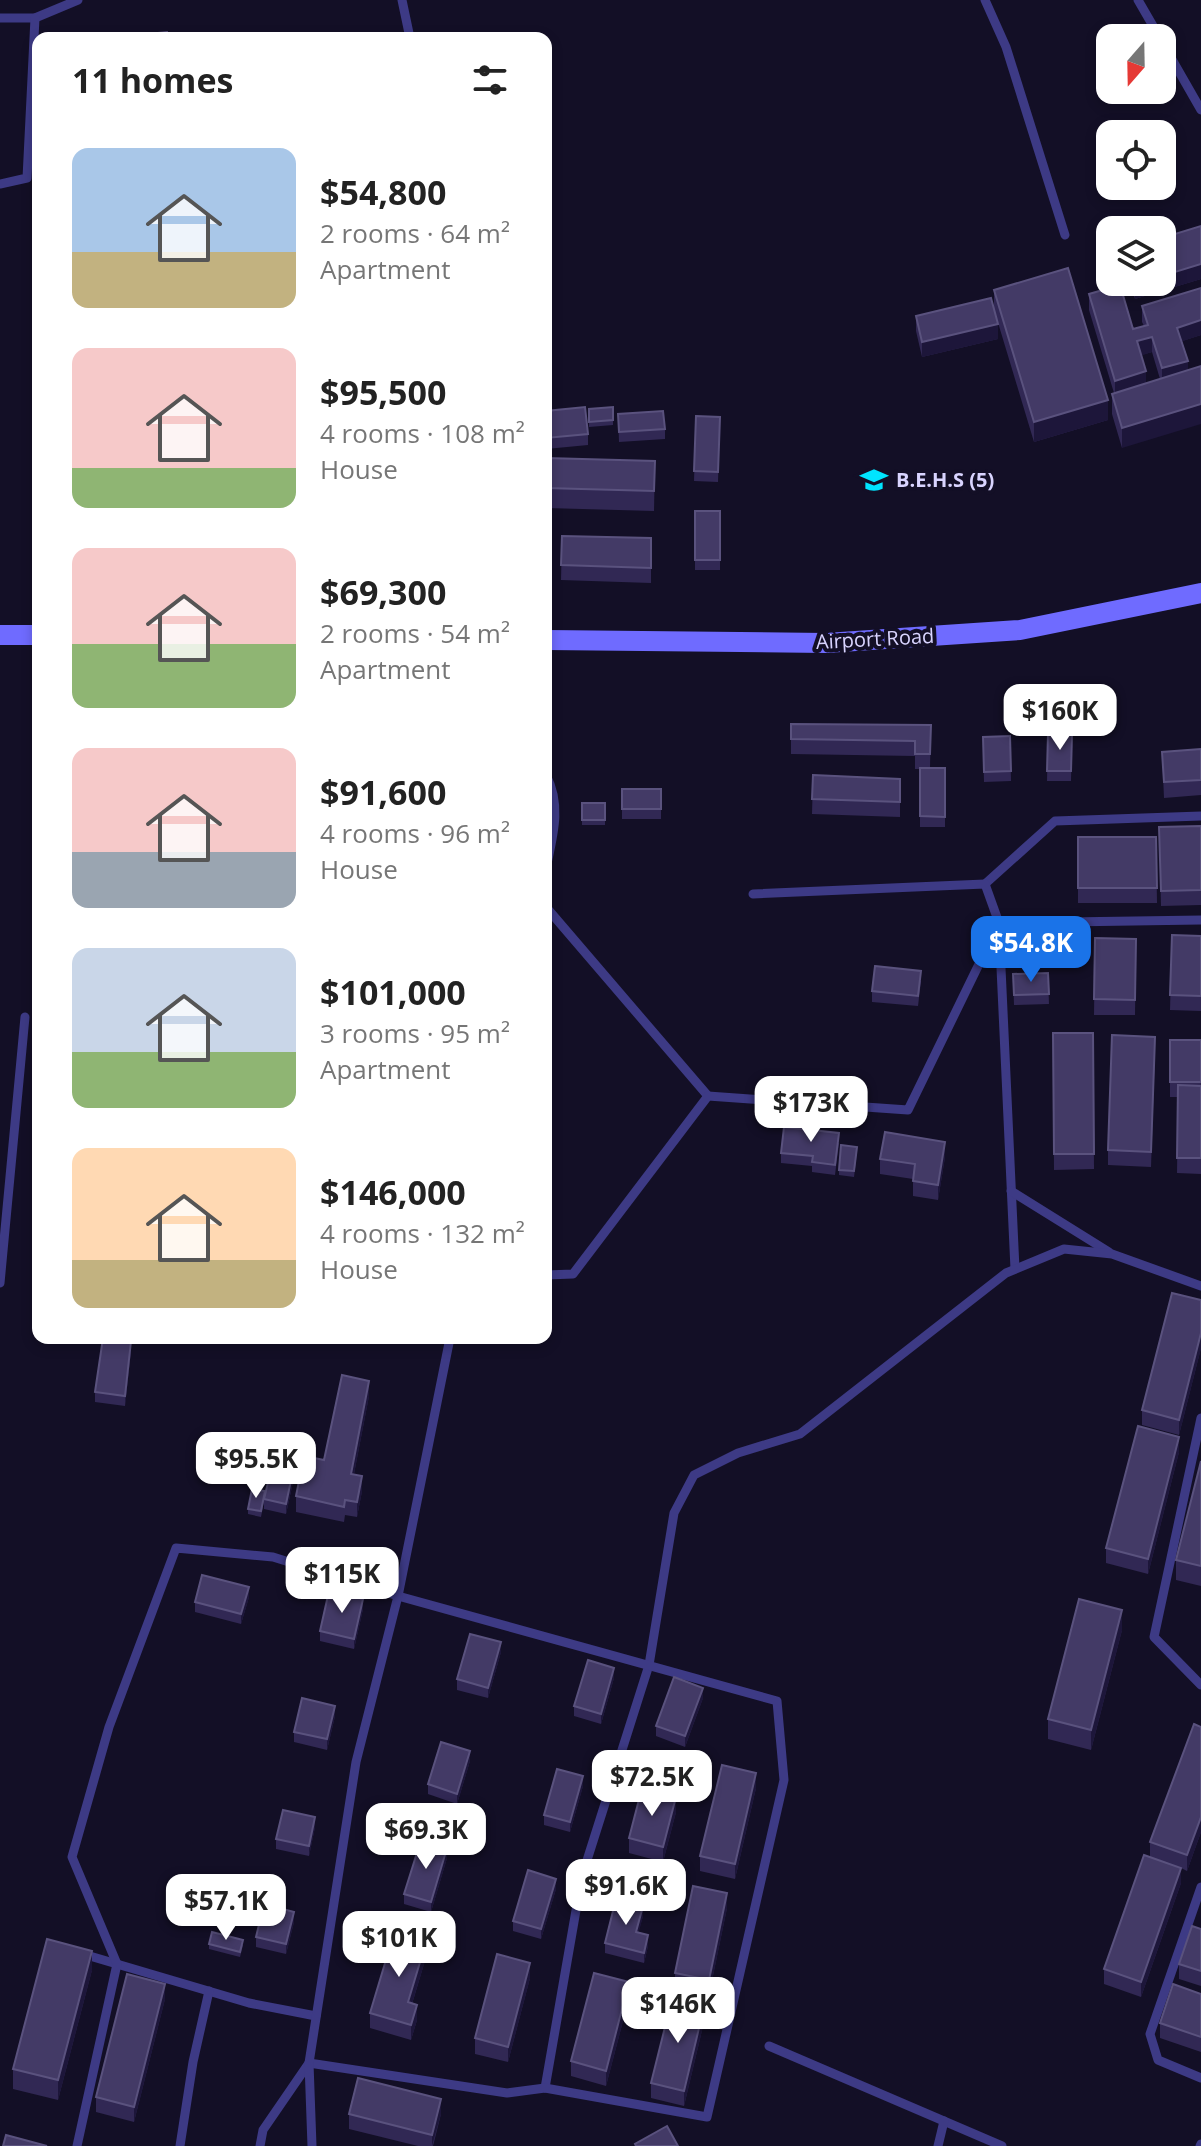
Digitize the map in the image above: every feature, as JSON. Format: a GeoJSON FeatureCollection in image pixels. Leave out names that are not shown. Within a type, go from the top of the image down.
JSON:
{"type":"FeatureCollection","features":[{"type":"Feature","properties":{"kind":"main road","name":"Airport Road"},"geometry":{"type":"LineString","coordinates":[[552,640],[718,645],[826,643],[1020,630],[1201,593]]}},
{"type":"Feature","properties":{"kind":"main road"},"geometry":{"type":"LineString","coordinates":[[0,635],[32,635]]}},
{"type":"Feature","properties":{"kind":"lane"},"geometry":{"type":"LineString","coordinates":[[0,18],[35,18],[78,0]]}},
{"type":"Feature","properties":{"kind":"lane"},"geometry":{"type":"LineString","coordinates":[[402,0],[409,32]]}},
{"type":"Feature","properties":{"kind":"lane"},"geometry":{"type":"LineString","coordinates":[[985,0],[1006,47],[1065,235]]}},
{"type":"Feature","properties":{"kind":"lane"},"geometry":{"type":"LineString","coordinates":[[1138,0],[1152,24]]}},
{"type":"Feature","properties":{"kind":"lane"},"geometry":{"type":"LineString","coordinates":[[34,32],[35,18]]}},
{"type":"Feature","properties":{"kind":"lane"},"geometry":{"type":"LineString","coordinates":[[1176,66],[1201,110]]}},
{"type":"Feature","properties":{"kind":"lane"},"geometry":{"type":"LineString","coordinates":[[0,184],[27,178],[32,78]]}},
{"type":"Feature","properties":{"kind":"lane"},"geometry":{"type":"LineString","coordinates":[[552,787],[556,814],[552,836]]}},
{"type":"Feature","properties":{"kind":"lane"},"geometry":{"type":"LineString","coordinates":[[753,894],[985,884],[1055,821],[1201,816]]}},
{"type":"Feature","properties":{"kind":"lane"},"geometry":{"type":"LineString","coordinates":[[985,884],[999,923],[1015,1269]]}},
{"type":"Feature","properties":{"kind":"lane"},"geometry":{"type":"LineString","coordinates":[[552,914],[708,1096],[908,1110],[999,923]]}},
{"type":"Feature","properties":{"kind":"lane"},"geometry":{"type":"LineString","coordinates":[[999,923],[1201,920]]}},
{"type":"Feature","properties":{"kind":"lane"},"geometry":{"type":"LineString","coordinates":[[0,1283],[25,1017]]}},
{"type":"Feature","properties":{"kind":"lane"},"geometry":{"type":"LineString","coordinates":[[552,1275],[573,1274],[708,1096]]}},
{"type":"Feature","properties":{"kind":"lane"},"geometry":{"type":"LineString","coordinates":[[1011,1191],[1112,1254],[1201,1286]]}},
{"type":"Feature","properties":{"kind":"lane"},"geometry":{"type":"LineString","coordinates":[[545,2088],[582,1876],[649,1665],[674,1513],[694,1475],[738,1453],[800,1434],[1015,1269],[1064,1249],[1112,1254]]}},
{"type":"Feature","properties":{"kind":"lane"},"geometry":{"type":"LineString","coordinates":[[312,2146],[309,2063],[356,1762],[398,1596],[449,1344]]}},
{"type":"Feature","properties":{"kind":"lane"},"geometry":{"type":"LineString","coordinates":[[1201,1418],[1154,1637],[1201,1685]]}},
{"type":"Feature","properties":{"kind":"lane"},"geometry":{"type":"LineString","coordinates":[[77,2146],[117,1964],[72,1857],[109,1727],[176,1548],[273,1557],[398,1596],[777,1701],[784,1780],[707,2117],[545,2088],[507,2093],[309,2063]]}},
{"type":"Feature","properties":{"kind":"lane"},"geometry":{"type":"LineString","coordinates":[[1201,1887],[1196,1918],[1150,2034],[1158,2060],[1201,2078]]}},
{"type":"Feature","properties":{"kind":"lane"},"geometry":{"type":"LineString","coordinates":[[75,1951],[209,1991],[316,2016]]}},
{"type":"Feature","properties":{"kind":"lane"},"geometry":{"type":"LineString","coordinates":[[180,2146],[193,2062],[209,1991]]}},
{"type":"Feature","properties":{"kind":"lane"},"geometry":{"type":"LineString","coordinates":[[769,2046],[1002,2146]]}},
{"type":"Feature","properties":{"kind":"lane"},"geometry":{"type":"LineString","coordinates":[[260,2146],[263,2130],[309,2063]]}},
{"type":"Feature","properties":{"kind":"lane"},"geometry":{"type":"LineString","coordinates":[[938,2146],[944,2121]]}},
{"type":"Feature","properties":{"kind":"building"},"geometry":{"type":"Polygon","coordinates":[[[1201,226],[1201,264],[1176,272],[1176,234],[1201,226]]]}},
{"type":"Feature","properties":{"kind":"building"},"geometry":{"type":"Polygon","coordinates":[[[1068,268],[1108,400],[1034,422],[994,290],[1068,268]]]}},
{"type":"Feature","properties":{"kind":"building"},"geometry":{"type":"Polygon","coordinates":[[[1201,288],[1201,320],[1177,328],[1188,361],[1162,368],[1152,337],[1137,341],[1146,371],[1115,381],[1089,294],[1096,292],[1096,296],[1123,296],[1133,329],[1148,325],[1142,306],[1201,288]]]}},
{"type":"Feature","properties":{"kind":"building"},"geometry":{"type":"Polygon","coordinates":[[[991,298],[998,324],[922,342],[916,316],[991,298]]]}},
{"type":"Feature","properties":{"kind":"building"},"geometry":{"type":"Polygon","coordinates":[[[1201,366],[1201,404],[1122,428],[1112,394],[1201,366]]]}},
{"type":"Feature","properties":{"kind":"building"},"geometry":{"type":"Polygon","coordinates":[[[585,407],[588,434],[552,437],[552,410],[585,407]]]}},
{"type":"Feature","properties":{"kind":"building"},"geometry":{"type":"Polygon","coordinates":[[[613,407],[613,420],[589,422],[589,409],[613,407]]]}},
{"type":"Feature","properties":{"kind":"building"},"geometry":{"type":"Polygon","coordinates":[[[663,411],[665,429],[619,432],[618,414],[663,411]]]}},
{"type":"Feature","properties":{"kind":"building"},"geometry":{"type":"Polygon","coordinates":[[[696,416],[720,417],[718,472],[694,471],[696,416]]]}},
{"type":"Feature","properties":{"kind":"building"},"geometry":{"type":"Polygon","coordinates":[[[552,458],[655,461],[654,491],[552,488],[552,458]]]}},
{"type":"Feature","properties":{"kind":"building"},"geometry":{"type":"Polygon","coordinates":[[[695,511],[720,511],[720,560],[695,560],[695,511]]]}},
{"type":"Feature","properties":{"kind":"building"},"geometry":{"type":"Polygon","coordinates":[[[562,536],[651,538],[651,568],[561,565],[562,536]]]}},
{"type":"Feature","properties":{"kind":"building"},"geometry":{"type":"Polygon","coordinates":[[[791,724],[931,725],[930,754],[915,754],[915,741],[791,739],[791,724]]]}},
{"type":"Feature","properties":{"kind":"building"},"geometry":{"type":"Polygon","coordinates":[[[1048,734],[1072,734],[1071,771],[1047,771],[1048,734]]]}},
{"type":"Feature","properties":{"kind":"building"},"geometry":{"type":"Polygon","coordinates":[[[1010,736],[1011,771],[984,772],[983,737],[1010,736]]]}},
{"type":"Feature","properties":{"kind":"building"},"geometry":{"type":"Polygon","coordinates":[[[1201,749],[1201,780],[1164,782],[1162,752],[1201,749]]]}},
{"type":"Feature","properties":{"kind":"building"},"geometry":{"type":"Polygon","coordinates":[[[920,768],[945,768],[945,817],[920,816],[920,768]]]}},
{"type":"Feature","properties":{"kind":"building"},"geometry":{"type":"Polygon","coordinates":[[[813,775],[900,779],[900,802],[812,799],[813,775]]]}},
{"type":"Feature","properties":{"kind":"building"},"geometry":{"type":"Polygon","coordinates":[[[622,789],[661,789],[661,809],[622,809],[622,789]]]}},
{"type":"Feature","properties":{"kind":"building"},"geometry":{"type":"Polygon","coordinates":[[[582,803],[605,803],[605,820],[582,820],[582,803]]]}},
{"type":"Feature","properties":{"kind":"building"},"geometry":{"type":"Polygon","coordinates":[[[1201,826],[1201,890],[1161,891],[1159,827],[1201,826]]]}},
{"type":"Feature","properties":{"kind":"building"},"geometry":{"type":"Polygon","coordinates":[[[1078,837],[1156,837],[1157,888],[1078,888],[1078,837]]]}},
{"type":"Feature","properties":{"kind":"building"},"geometry":{"type":"Polygon","coordinates":[[[1172,935],[1201,936],[1201,996],[1170,995],[1172,935]]]}},
{"type":"Feature","properties":{"kind":"building"},"geometry":{"type":"Polygon","coordinates":[[[1095,938],[1136,939],[1135,1000],[1094,999],[1095,938]]]}},
{"type":"Feature","properties":{"kind":"building"},"geometry":{"type":"Polygon","coordinates":[[[875,966],[921,971],[918,996],[872,991],[875,966]]]}},
{"type":"Feature","properties":{"kind":"building"},"geometry":{"type":"Polygon","coordinates":[[[1048,973],[1049,994],[1014,995],[1013,974],[1048,973]]]}},
{"type":"Feature","properties":{"kind":"building"},"geometry":{"type":"Polygon","coordinates":[[[1053,1033],[1093,1033],[1094,1154],[1054,1154],[1053,1033]]]}},
{"type":"Feature","properties":{"kind":"building"},"geometry":{"type":"Polygon","coordinates":[[[1112,1035],[1155,1037],[1151,1152],[1108,1150],[1112,1035]]]}},
{"type":"Feature","properties":{"kind":"building"},"geometry":{"type":"Polygon","coordinates":[[[1170,1040],[1201,1040],[1201,1082],[1170,1082],[1170,1040]]]}},
{"type":"Feature","properties":{"kind":"building"},"geometry":{"type":"Polygon","coordinates":[[[1178,1085],[1201,1086],[1201,1158],[1177,1158],[1178,1085]]]}},
{"type":"Feature","properties":{"kind":"building"},"geometry":{"type":"Polygon","coordinates":[[[784,1127],[839,1133],[835,1165],[812,1162],[813,1156],[781,1153],[784,1127]]]}},
{"type":"Feature","properties":{"kind":"building"},"geometry":{"type":"Polygon","coordinates":[[[885,1132],[945,1142],[938,1185],[913,1181],[915,1164],[880,1159],[885,1132]]]}},
{"type":"Feature","properties":{"kind":"building"},"geometry":{"type":"Polygon","coordinates":[[[841,1145],[857,1147],[854,1171],[839,1170],[841,1145]]]}},
{"type":"Feature","properties":{"kind":"building"},"geometry":{"type":"Polygon","coordinates":[[[1172,1293],[1201,1300],[1201,1333],[1179,1420],[1142,1410],[1172,1293]]]}},
{"type":"Feature","properties":{"kind":"building"},"geometry":{"type":"Polygon","coordinates":[[[102,1344],[131,1344],[125,1396],[95,1392],[102,1344]]]}},
{"type":"Feature","properties":{"kind":"building"},"geometry":{"type":"Polygon","coordinates":[[[342,1375],[369,1381],[351,1474],[362,1476],[357,1502],[345,1500],[344,1507],[296,1496],[304,1456],[324,1460],[342,1375]]]}},
{"type":"Feature","properties":{"kind":"building"},"geometry":{"type":"Polygon","coordinates":[[[1138,1426],[1179,1437],[1148,1559],[1106,1548],[1138,1426]]]}},
{"type":"Feature","properties":{"kind":"building"},"geometry":{"type":"Polygon","coordinates":[[[1201,1461],[1201,1566],[1176,1560],[1201,1461]]]}},
{"type":"Feature","properties":{"kind":"building"},"geometry":{"type":"Polygon","coordinates":[[[272,1466],[293,1471],[286,1504],[264,1499],[272,1466]]]}},
{"type":"Feature","properties":{"kind":"building"},"geometry":{"type":"Polygon","coordinates":[[[252,1489],[265,1491],[261,1511],[248,1509],[252,1489]]]}},
{"type":"Feature","properties":{"kind":"building"},"geometry":{"type":"Polygon","coordinates":[[[202,1575],[249,1587],[241,1614],[195,1602],[202,1575]]]}},
{"type":"Feature","properties":{"kind":"building"},"geometry":{"type":"Polygon","coordinates":[[[329,1591],[363,1599],[354,1639],[320,1631],[329,1591]]]}},
{"type":"Feature","properties":{"kind":"building"},"geometry":{"type":"Polygon","coordinates":[[[1079,1599],[1122,1610],[1091,1730],[1048,1719],[1079,1599]]]}},
{"type":"Feature","properties":{"kind":"building"},"geometry":{"type":"Polygon","coordinates":[[[470,1634],[501,1642],[488,1688],[457,1679],[470,1634]]]}},
{"type":"Feature","properties":{"kind":"building"},"geometry":{"type":"Polygon","coordinates":[[[588,1660],[614,1668],[601,1714],[574,1706],[588,1660]]]}},
{"type":"Feature","properties":{"kind":"building"},"geometry":{"type":"Polygon","coordinates":[[[674,1677],[703,1688],[685,1736],[656,1726],[674,1677]]]}},
{"type":"Feature","properties":{"kind":"building"},"geometry":{"type":"Polygon","coordinates":[[[302,1698],[335,1706],[327,1739],[294,1732],[302,1698]]]}},
{"type":"Feature","properties":{"kind":"building"},"geometry":{"type":"Polygon","coordinates":[[[1194,1724],[1201,1727],[1201,1817],[1187,1855],[1150,1842],[1194,1724]]]}},
{"type":"Feature","properties":{"kind":"building"},"geometry":{"type":"Polygon","coordinates":[[[441,1742],[470,1751],[457,1794],[428,1784],[441,1742]]]}},
{"type":"Feature","properties":{"kind":"building"},"geometry":{"type":"Polygon","coordinates":[[[722,1765],[756,1773],[735,1864],[700,1856],[722,1765]]]}},
{"type":"Feature","properties":{"kind":"building"},"geometry":{"type":"Polygon","coordinates":[[[557,1769],[583,1776],[570,1822],[544,1815],[557,1769]]]}},
{"type":"Feature","properties":{"kind":"building"},"geometry":{"type":"Polygon","coordinates":[[[642,1788],[676,1797],[663,1847],[629,1838],[642,1788]]]}},
{"type":"Feature","properties":{"kind":"building"},"geometry":{"type":"Polygon","coordinates":[[[283,1810],[315,1817],[309,1846],[276,1839],[283,1810]]]}},
{"type":"Feature","properties":{"kind":"building"},"geometry":{"type":"Polygon","coordinates":[[[421,1840],[447,1848],[431,1902],[404,1894],[421,1840]]]}},
{"type":"Feature","properties":{"kind":"building"},"geometry":{"type":"Polygon","coordinates":[[[1144,1855],[1181,1868],[1141,1982],[1104,1969],[1144,1855]]]}},
{"type":"Feature","properties":{"kind":"building"},"geometry":{"type":"Polygon","coordinates":[[[528,1870],[556,1879],[541,1929],[513,1921],[528,1870]]]}},
{"type":"Feature","properties":{"kind":"building"},"geometry":{"type":"Polygon","coordinates":[[[693,1886],[727,1893],[709,1980],[675,1973],[693,1886]]]}},
{"type":"Feature","properties":{"kind":"building"},"geometry":{"type":"Polygon","coordinates":[[[616,1899],[643,1906],[636,1932],[648,1935],[644,1953],[605,1943],[616,1899]]]}},
{"type":"Feature","properties":{"kind":"building"},"geometry":{"type":"Polygon","coordinates":[[[264,1904],[294,1912],[286,1944],[256,1937],[264,1904]]]}},
{"type":"Feature","properties":{"kind":"building"},"geometry":{"type":"Polygon","coordinates":[[[1192,1926],[1201,1929],[1201,1971],[1179,1964],[1192,1926]]]}},
{"type":"Feature","properties":{"kind":"building"},"geometry":{"type":"Polygon","coordinates":[[[395,1930],[427,1939],[408,2002],[417,2005],[411,2025],[370,2013],[395,1930]]]}},
{"type":"Feature","properties":{"kind":"building"},"geometry":{"type":"Polygon","coordinates":[[[212,1932],[243,1940],[240,1952],[209,1944],[212,1932]]]}},
{"type":"Feature","properties":{"kind":"building"},"geometry":{"type":"Polygon","coordinates":[[[47,1939],[92,1951],[58,2080],[13,2069],[47,1939]]]}},
{"type":"Feature","properties":{"kind":"building"},"geometry":{"type":"Polygon","coordinates":[[[497,1954],[530,1963],[508,2047],[475,2038],[497,1954]]]}},
{"type":"Feature","properties":{"kind":"building"},"geometry":{"type":"Polygon","coordinates":[[[594,1973],[629,1982],[606,2071],[571,2061],[594,1973]]]}},
{"type":"Feature","properties":{"kind":"building"},"geometry":{"type":"Polygon","coordinates":[[[127,1974],[165,1984],[134,2107],[96,2097],[127,1974]]]}},
{"type":"Feature","properties":{"kind":"building"},"geometry":{"type":"Polygon","coordinates":[[[1173,1984],[1201,1994],[1201,2037],[1160,2023],[1173,1984]]]}},
{"type":"Feature","properties":{"kind":"building"},"geometry":{"type":"Polygon","coordinates":[[[672,1999],[704,2007],[684,2091],[651,2083],[672,1999]]]}},
{"type":"Feature","properties":{"kind":"building"},"geometry":{"type":"Polygon","coordinates":[[[358,2078],[441,2099],[432,2135],[349,2114],[358,2078]]]}},
{"type":"Feature","properties":{"kind":"building"},"geometry":{"type":"Polygon","coordinates":[[[667,2126],[678,2146],[636,2146],[635,2144],[667,2126]]]}},
{"type":"Feature","properties":{"kind":"building"},"geometry":{"type":"Polygon","coordinates":[[[6,2135],[47,2146],[3,2146],[6,2135]]]}},
{"type":"Feature","properties":{"kind":"place","name":"B.E.H.S (5)"},"geometry":{"type":"Point","coordinates":[874,480]}}]}
